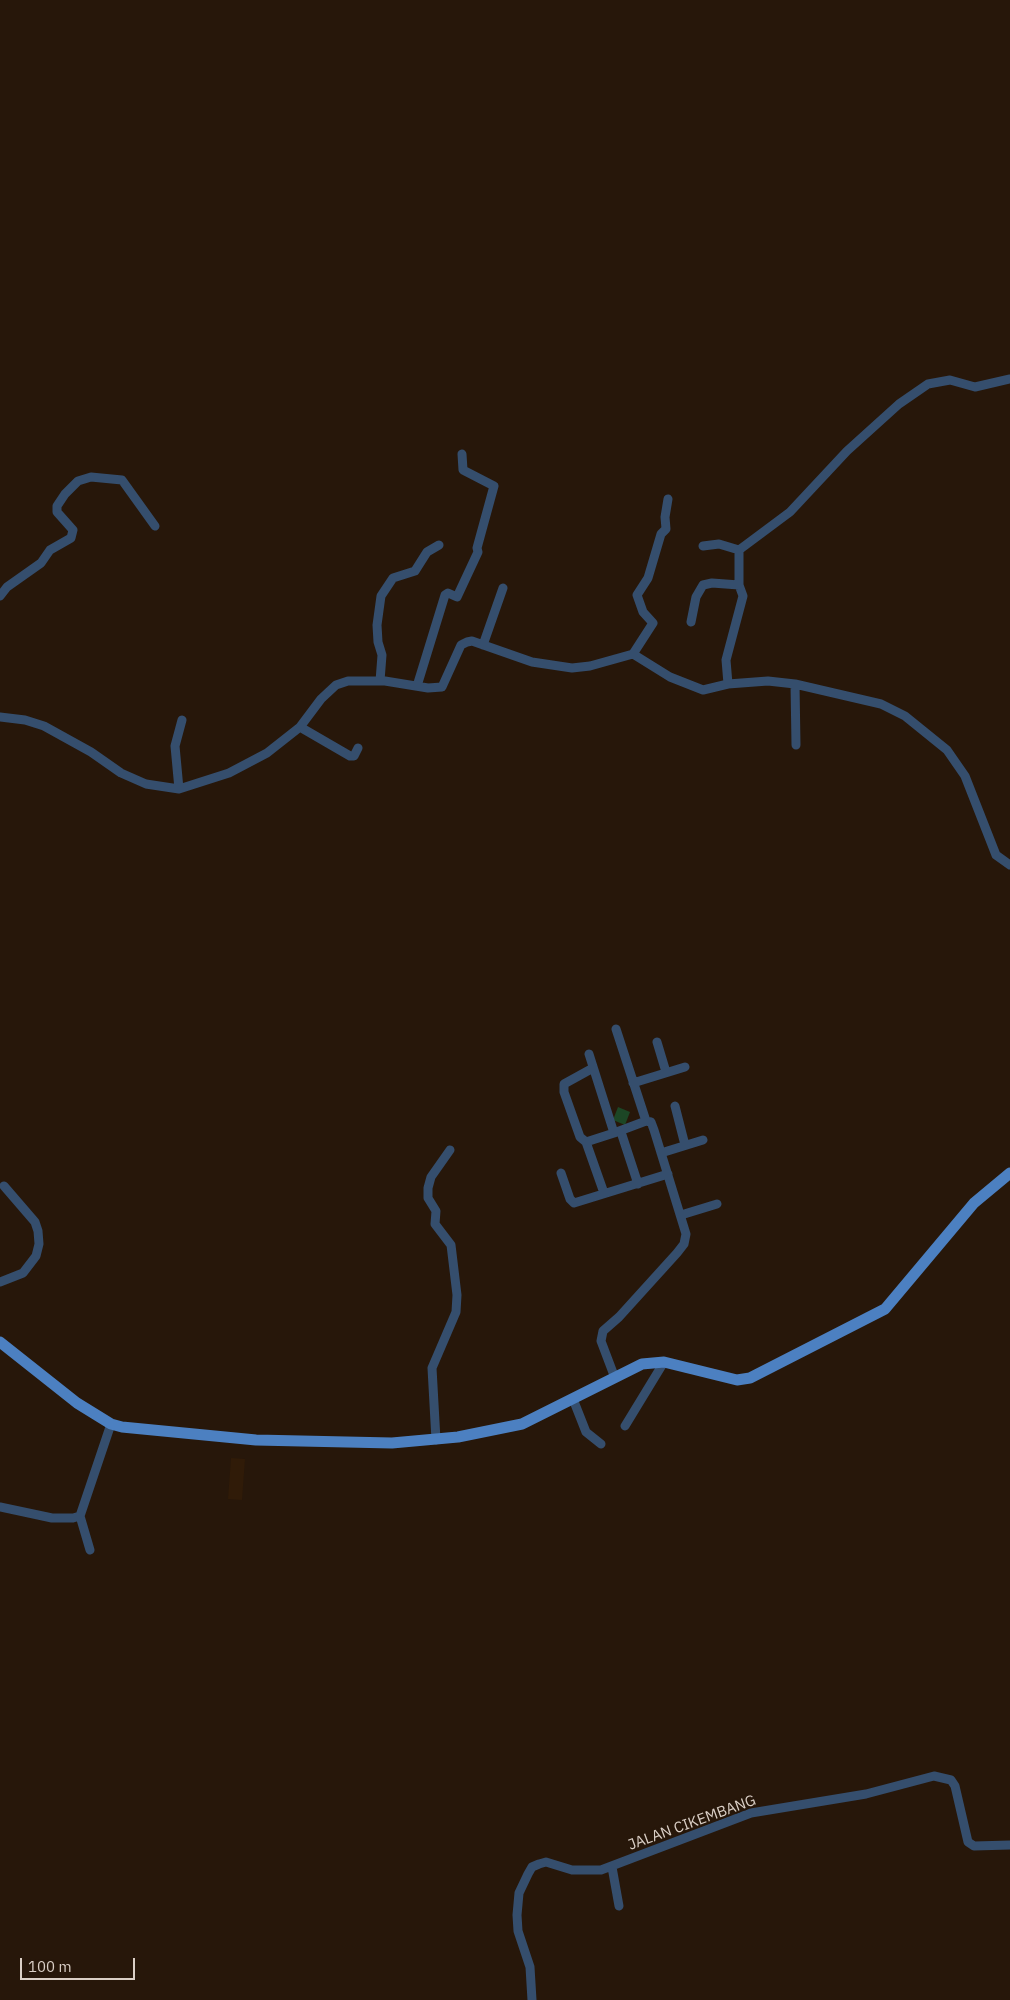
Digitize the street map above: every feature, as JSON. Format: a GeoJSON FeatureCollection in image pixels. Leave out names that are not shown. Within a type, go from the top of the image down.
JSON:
{"type":"FeatureCollection","features":[{"type":"Feature","properties":{"kind":"main road"},"geometry":{"type":"LineString","coordinates":[[0,1342],[77,1404],[111,1424],[138,1431],[256,1440],[392,1443],[436,1440],[514,1427],[642,1364],[664,1362],[737,1380],[750,1378],[885,1309],[974,1203],[1010,1173]]}},
{"type":"Feature","properties":{"kind":"street"},"geometry":{"type":"LineString","coordinates":[[739,550],[790,512],[847,450],[899,404],[928,384],[941,379],[975,387],[1010,379]]}},
{"type":"Feature","properties":{"kind":"street"},"geometry":{"type":"LineString","coordinates":[[417,686],[445,595],[448,593],[457,597],[478,552],[477,548],[494,486],[463,470],[462,454]]}},
{"type":"Feature","properties":{"kind":"street"},"geometry":{"type":"LineString","coordinates":[[0,596],[7,587],[42,563],[50,550],[71,538],[73,530],[57,512],[57,506],[78,480],[91,477],[122,480],[154,526]]}},
{"type":"Feature","properties":{"kind":"street"},"geometry":{"type":"LineString","coordinates":[[0,717],[25,720],[44,726],[91,752],[121,773],[146,784],[179,789],[229,773],[259,757],[300,727],[321,700],[336,685],[348,680],[380,681],[428,688],[442,687],[461,645],[472,641],[532,662],[572,668],[590,666],[633,654],[653,623],[643,612],[638,595],[648,578],[661,534],[666,529],[665,517],[668,499]]}},
{"type":"Feature","properties":{"kind":"street"},"geometry":{"type":"LineString","coordinates":[[703,546],[718,544],[739,550]]}},
{"type":"Feature","properties":{"kind":"street"},"geometry":{"type":"LineString","coordinates":[[380,681],[382,655],[378,642],[377,625],[381,596],[393,578],[415,571],[427,552],[439,545]]}},
{"type":"Feature","properties":{"kind":"street"},"geometry":{"type":"LineString","coordinates":[[728,684],[726,660],[743,596],[739,585],[739,550]]}},
{"type":"Feature","properties":{"kind":"street"},"geometry":{"type":"LineString","coordinates":[[691,622],[696,597],[703,585],[739,585]]}},
{"type":"Feature","properties":{"kind":"street"},"geometry":{"type":"LineString","coordinates":[[483,645],[503,588]]}},
{"type":"Feature","properties":{"kind":"street"},"geometry":{"type":"LineString","coordinates":[[633,654],[685,684],[703,690],[728,684],[768,681],[795,684],[881,704],[905,716],[941,745],[965,776],[996,855],[1010,865]]}},
{"type":"Feature","properties":{"kind":"street"},"geometry":{"type":"LineString","coordinates":[[795,684],[796,745]]}},
{"type":"Feature","properties":{"kind":"street"},"geometry":{"type":"LineString","coordinates":[[179,789],[174,746],[182,720]]}},
{"type":"Feature","properties":{"kind":"street"},"geometry":{"type":"LineString","coordinates":[[300,727],[350,756],[354,756],[358,748]]}},
{"type":"Feature","properties":{"kind":"street"},"geometry":{"type":"LineString","coordinates":[[615,1378],[601,1341],[603,1331],[619,1317],[684,1244],[686,1234],[682,1215],[661,1153],[650,1122],[646,1121],[616,1029]]}},
{"type":"Feature","properties":{"kind":"street"},"geometry":{"type":"LineString","coordinates":[[657,1042],[666,1072]]}},
{"type":"Feature","properties":{"kind":"street"},"geometry":{"type":"LineString","coordinates":[[589,1054],[638,1184]]}},
{"type":"Feature","properties":{"kind":"street"},"geometry":{"type":"LineString","coordinates":[[633,1083],[684,1067]]}},
{"type":"Feature","properties":{"kind":"street"},"geometry":{"type":"LineString","coordinates":[[593,1068],[563,1086],[580,1137],[586,1142],[604,1193]]}},
{"type":"Feature","properties":{"kind":"street"},"geometry":{"type":"LineString","coordinates":[[675,1106],[685,1145]]}},
{"type":"Feature","properties":{"kind":"street"},"geometry":{"type":"LineString","coordinates":[[586,1142],[646,1121]]}},
{"type":"Feature","properties":{"kind":"street"},"geometry":{"type":"LineString","coordinates":[[661,1153],[703,1140]]}},
{"type":"Feature","properties":{"kind":"street"},"geometry":{"type":"LineString","coordinates":[[436,1440],[432,1368],[456,1312],[457,1295],[450,1245],[435,1224],[436,1211],[428,1198],[428,1188],[431,1177],[450,1150]]}},
{"type":"Feature","properties":{"kind":"street"},"geometry":{"type":"LineString","coordinates":[[561,1173],[570,1199],[574,1203],[668,1174]]}},
{"type":"Feature","properties":{"kind":"street"},"geometry":{"type":"LineString","coordinates":[[0,1282],[23,1273],[36,1256],[39,1244],[35,1222],[4,1186]]}},
{"type":"Feature","properties":{"kind":"street"},"geometry":{"type":"LineString","coordinates":[[682,1215],[717,1204]]}},
{"type":"Feature","properties":{"kind":"street"},"geometry":{"type":"LineString","coordinates":[[624,1426],[664,1362]]}},
{"type":"Feature","properties":{"kind":"street"},"geometry":{"type":"LineString","coordinates":[[573,1399],[586,1432],[602,1444]]}},
{"type":"Feature","properties":{"kind":"street"},"geometry":{"type":"LineString","coordinates":[[90,1550],[80,1516],[111,1424]]}},
{"type":"Feature","properties":{"kind":"street"},"geometry":{"type":"LineString","coordinates":[[0,1507],[52,1518],[80,1516]]}},
{"type":"Feature","properties":{"kind":"street","name":"JALAN CIKEMBANG"},"geometry":{"type":"LineString","coordinates":[[532,2000],[530,1967],[518,1931],[519,1894],[532,1867],[546,1862],[572,1870],[601,1870],[751,1813],[866,1794],[934,1776],[951,1780],[955,1786],[968,1842],[974,1846],[1010,1845]]}},
{"type":"Feature","properties":{"kind":"street"},"geometry":{"type":"LineString","coordinates":[[612,1867],[619,1906]]}},
{"type":"Feature","properties":{"kind":"shaded area"},"geometry":{"type":"Polygon","coordinates":[[[231,1458],[245,1459],[242,1500],[228,1499],[231,1458]]]}},
{"type":"Feature","properties":{"kind":"green space"},"geometry":{"type":"Polygon","coordinates":[[[618,1107],[630,1112],[625,1125],[613,1120],[618,1107]]]}}]}
